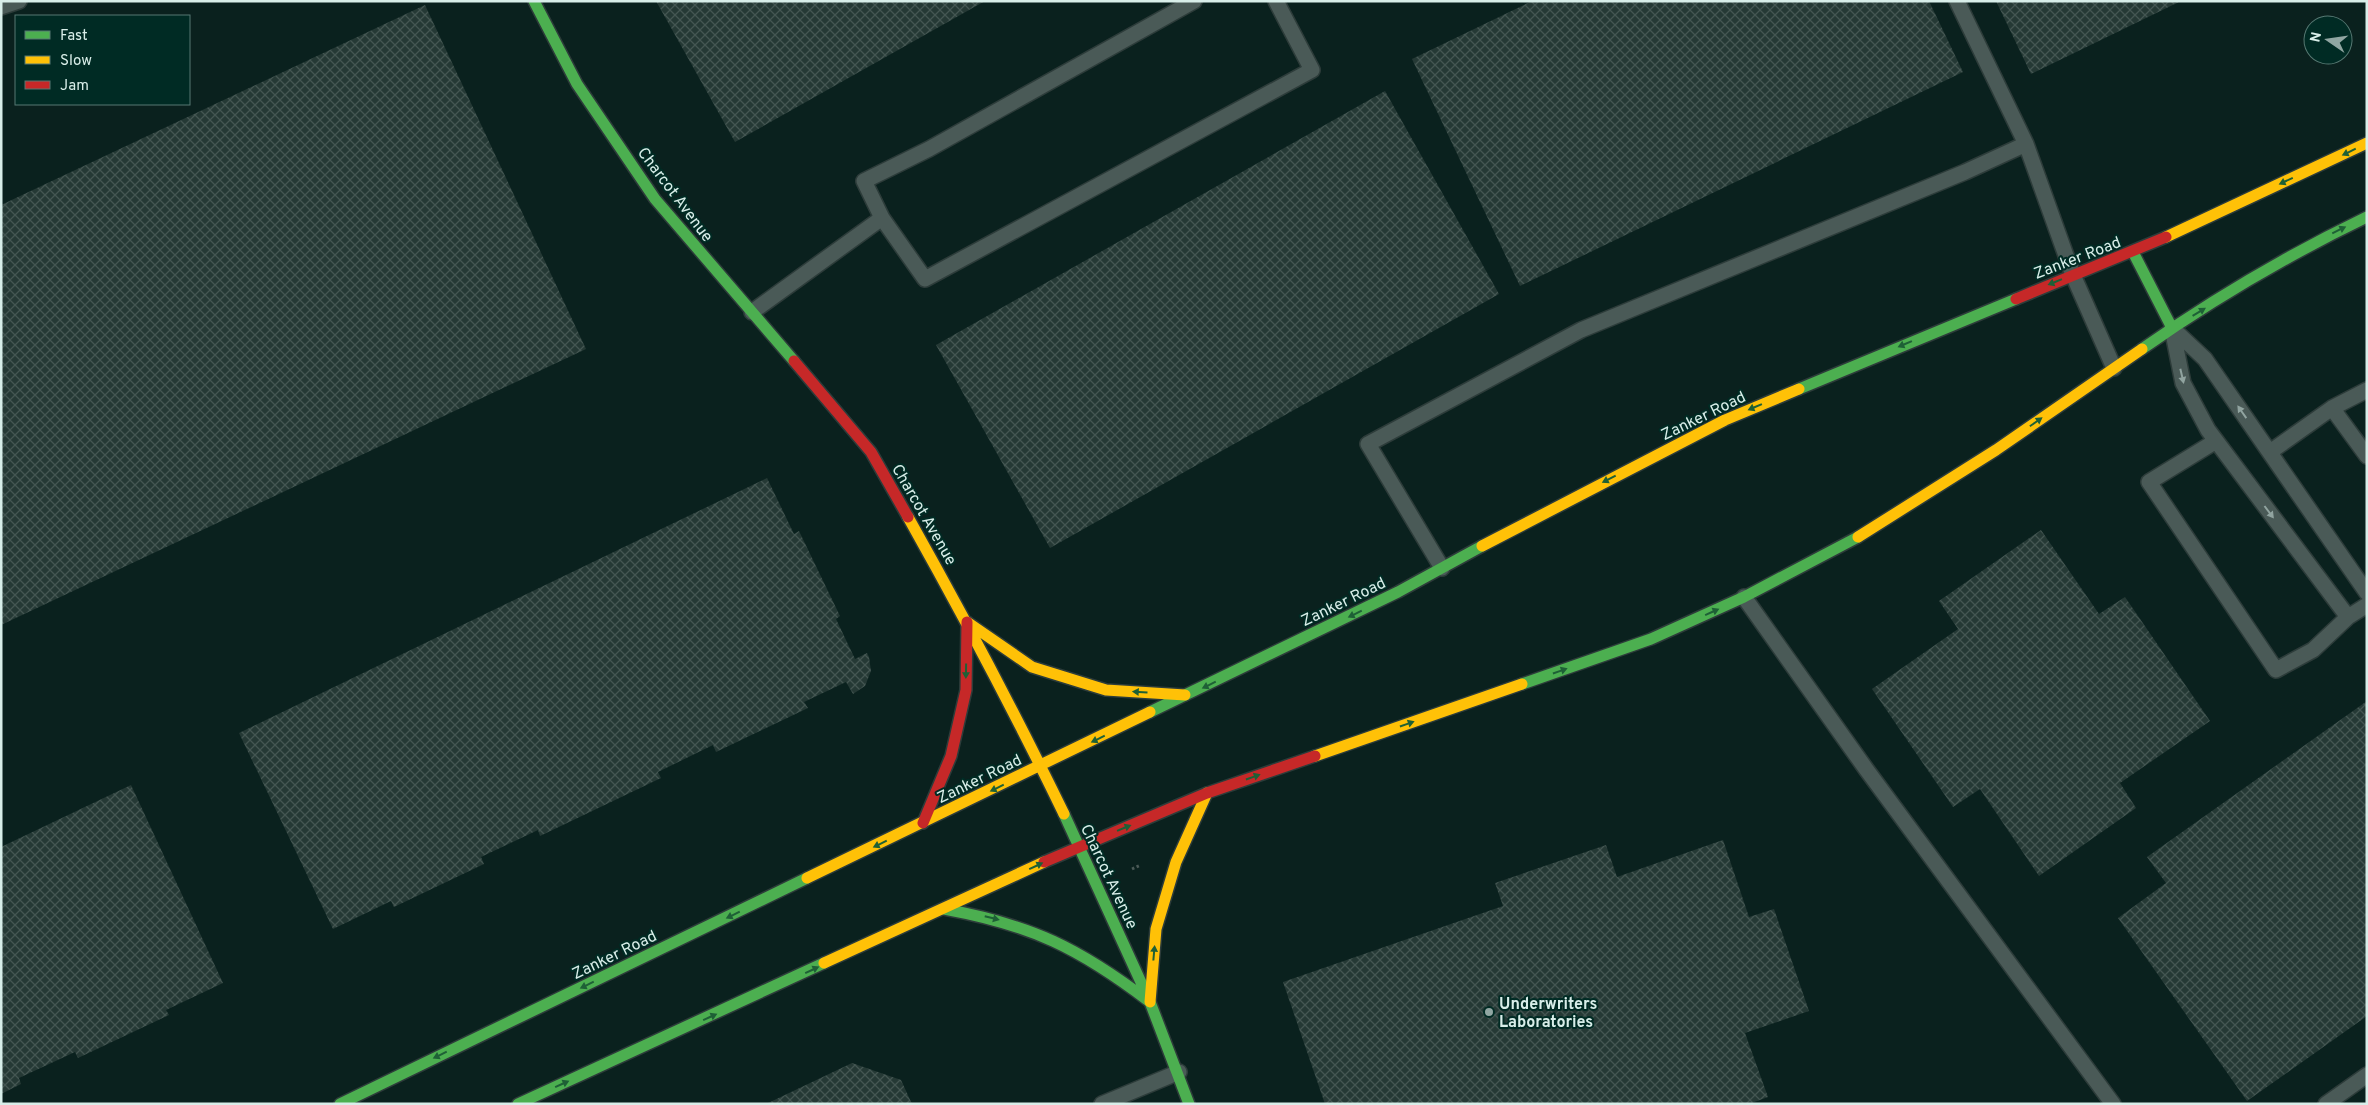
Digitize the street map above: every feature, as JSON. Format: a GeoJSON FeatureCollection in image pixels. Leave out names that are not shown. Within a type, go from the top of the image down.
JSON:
{"type":"FeatureCollection","features":[{"type":"Feature","properties":{"kind":"main road","name":"Charcot Avenue"},"geometry":{"type":"LineString","coordinates":[[534,1],[577,84],[655,199],[870,452],[967,622],[1041,766],[1150,1002],[1190,1104]]}},
{"type":"Feature","properties":{"kind":"main road","name":"Zanker Road"},"geometry":{"type":"LineString","coordinates":[[340,1104],[1189,695],[1398,592],[1530,520],[1725,420],[2073,275],[2134,252],[2367,144]]}},
{"type":"Feature","properties":{"kind":"main road"},"geometry":{"type":"LineString","coordinates":[[518,1104],[944,910],[1079,846],[1207,793],[1651,639],[1744,598],[1874,529],[1996,450],[2172,328],[2326,237],[2367,217]]}},
{"type":"Feature","properties":{"kind":"main road"},"geometry":{"type":"LineString","coordinates":[[2134,252],[2172,328]]}},
{"type":"Feature","properties":{"kind":"main road"},"geometry":{"type":"LineString","coordinates":[[967,622],[1032,667],[1106,690],[1189,695]]}},
{"type":"Feature","properties":{"kind":"main road"},"geometry":{"type":"LineString","coordinates":[[924,823],[952,756],[966,690],[967,622]]}},
{"type":"Feature","properties":{"kind":"main road"},"geometry":{"type":"LineString","coordinates":[[1150,1002],[1156,929],[1176,862],[1207,793]]}},
{"type":"Feature","properties":{"kind":"main road"},"geometry":{"type":"LineString","coordinates":[[944,910],[988,916],[1031,928],[1072,947],[1110,970],[1150,1002]]}},
{"type":"Feature","properties":{"kind":"lane"},"geometry":{"type":"LineString","coordinates":[[1,7],[19,1]]}},
{"type":"Feature","properties":{"kind":"lane"},"geometry":{"type":"LineString","coordinates":[[1194,1],[929,149],[864,181],[882,218],[925,280],[1312,70],[1276,1]]}},
{"type":"Feature","properties":{"kind":"lane"},"geometry":{"type":"LineString","coordinates":[[1957,1],[2026,144],[2073,275],[2114,368]]}},
{"type":"Feature","properties":{"kind":"lane"},"geometry":{"type":"LineString","coordinates":[[1442,568],[1368,444],[1581,330],[1965,172],[2026,144]]}},
{"type":"Feature","properties":{"kind":"lane"},"geometry":{"type":"LineString","coordinates":[[752,312],[882,218]]}},
{"type":"Feature","properties":{"kind":"lane"},"geometry":{"type":"LineString","coordinates":[[2172,328],[2183,383],[2216,440],[2348,617]]}},
{"type":"Feature","properties":{"kind":"lane"},"geometry":{"type":"LineString","coordinates":[[2172,328],[2205,359],[2367,593]]}},
{"type":"Feature","properties":{"kind":"lane"},"geometry":{"type":"LineString","coordinates":[[2270,452],[2332,408],[2367,390]]}},
{"type":"Feature","properties":{"kind":"lane"},"geometry":{"type":"LineString","coordinates":[[2332,408],[2367,456]]}},
{"type":"Feature","properties":{"kind":"lane"},"geometry":{"type":"LineString","coordinates":[[2216,440],[2149,482],[2276,670],[2313,650],[2348,617],[2367,605]]}},
{"type":"Feature","properties":{"kind":"lane"},"geometry":{"type":"LineString","coordinates":[[1744,598],[1866,769],[2113,1104]]}},
{"type":"Feature","properties":{"kind":"lane"},"geometry":{"type":"LineString","coordinates":[[1102,1104],[1178,1072]]}},
{"type":"Feature","properties":{"kind":"lane"},"geometry":{"type":"LineString","coordinates":[[2326,1104],[2367,1075]]}},
{"type":"Feature","properties":{"kind":"building"},"geometry":{"type":"Polygon","coordinates":[[[656,1],[985,1],[735,142],[656,1]]]}},
{"type":"Feature","properties":{"kind":"building"},"geometry":{"type":"Polygon","coordinates":[[[1532,1],[1929,1],[1963,72],[1520,286],[1412,59],[1532,1]]]}},
{"type":"Feature","properties":{"kind":"building"},"geometry":{"type":"Polygon","coordinates":[[[1996,1],[2181,1],[2031,74],[1996,1]]]}},
{"type":"Feature","properties":{"kind":"building"},"geometry":{"type":"Polygon","coordinates":[[[425,5],[586,349],[1,625],[1,205],[425,5]]]}},
{"type":"Feature","properties":{"kind":"building"},"geometry":{"type":"Polygon","coordinates":[[[1385,91],[1499,294],[1050,548],[936,345],[1385,91]]]}},
{"type":"Feature","properties":{"kind":"building"},"geometry":{"type":"Polygon","coordinates":[[[767,478],[794,534],[799,531],[840,616],[836,619],[855,659],[867,653],[869,657],[871,671],[865,686],[853,694],[846,682],[804,702],[808,708],[716,752],[713,745],[658,772],[661,778],[540,836],[538,830],[481,857],[484,864],[394,907],[391,901],[333,929],[239,733],[767,478]]]}},
{"type":"Feature","properties":{"kind":"building"},"geometry":{"type":"Polygon","coordinates":[[[2041,530],[2099,614],[2125,597],[2210,721],[2120,783],[2136,808],[2039,876],[1980,789],[1953,807],[1872,689],[1958,629],[1939,601],[2041,530]]]}},
{"type":"Feature","properties":{"kind":"building"},"geometry":{"type":"Polygon","coordinates":[[[2367,701],[2367,1016],[2247,1101],[2118,918],[2166,883],[2147,857],[2367,701]]]}},
{"type":"Feature","properties":{"kind":"building"},"geometry":{"type":"Polygon","coordinates":[[[131,785],[223,983],[166,1010],[169,1015],[78,1058],[75,1052],[19,1078],[21,1084],[1,1094],[1,847],[131,785]]]}},
{"type":"Feature","properties":{"kind":"building"},"geometry":{"type":"Polygon","coordinates":[[[1723,840],[1749,917],[1774,909],[1809,1011],[1745,1033],[1768,1097],[1749,1104],[1325,1104],[1283,982],[1503,906],[1495,883],[1606,845],[1617,877],[1723,840]]]}},
{"type":"Feature","properties":{"kind":"building"},"geometry":{"type":"Polygon","coordinates":[[[852,1063],[901,1080],[912,1104],[766,1104],[852,1063]]]}},
{"type":"Feature","properties":{"kind":"traffic: fast"},"geometry":{"type":"LineString","coordinates":[[534,1],[577,84],[655,199],[794,361]]}},
{"type":"Feature","properties":{"kind":"traffic: fast"},"geometry":{"type":"LineString","coordinates":[[2142,349],[2252,278],[2309,246],[2367,217]]}},
{"type":"Feature","properties":{"kind":"traffic: fast"},"geometry":{"type":"LineString","coordinates":[[2133,252],[2172,328]]}},
{"type":"Feature","properties":{"kind":"traffic: fast"},"geometry":{"type":"LineString","coordinates":[[1799,389],[2016,299]]}},
{"type":"Feature","properties":{"kind":"traffic: fast"},"geometry":{"type":"LineString","coordinates":[[1522,684],[1651,639],[1744,597],[1858,537]]}},
{"type":"Feature","properties":{"kind":"traffic: fast"},"geometry":{"type":"LineString","coordinates":[[1150,712],[1398,592],[1482,546]]}},
{"type":"Feature","properties":{"kind":"traffic: fast"},"geometry":{"type":"LineString","coordinates":[[1064,814],[1150,1002],[1189,1104]]}},
{"type":"Feature","properties":{"kind":"traffic: fast"},"geometry":{"type":"LineString","coordinates":[[340,1104],[807,878]]}},
{"type":"Feature","properties":{"kind":"traffic: fast"},"geometry":{"type":"LineString","coordinates":[[944,909],[1003,923],[1053,941],[1100,967],[1150,1002]]}},
{"type":"Feature","properties":{"kind":"traffic: fast"},"geometry":{"type":"LineString","coordinates":[[518,1104],[824,963]]}},
{"type":"Feature","properties":{"kind":"traffic: slow"},"geometry":{"type":"LineString","coordinates":[[2166,237],[2367,143]]}},
{"type":"Feature","properties":{"kind":"traffic: slow"},"geometry":{"type":"LineString","coordinates":[[1858,537],[1996,450],[2142,349]]}},
{"type":"Feature","properties":{"kind":"traffic: slow"},"geometry":{"type":"LineString","coordinates":[[1482,546],[1725,420],[1799,389]]}},
{"type":"Feature","properties":{"kind":"traffic: slow"},"geometry":{"type":"LineString","coordinates":[[908,517],[988,664],[1064,814]]}},
{"type":"Feature","properties":{"kind":"traffic: slow"},"geometry":{"type":"LineString","coordinates":[[967,622],[1032,667],[1106,690],[1185,695]]}},
{"type":"Feature","properties":{"kind":"traffic: slow"},"geometry":{"type":"LineString","coordinates":[[1315,756],[1522,684]]}},
{"type":"Feature","properties":{"kind":"traffic: slow"},"geometry":{"type":"LineString","coordinates":[[807,878],[1150,712]]}},
{"type":"Feature","properties":{"kind":"traffic: slow"},"geometry":{"type":"LineString","coordinates":[[1150,1002],[1156,929],[1176,862],[1207,793]]}},
{"type":"Feature","properties":{"kind":"traffic: slow"},"geometry":{"type":"LineString","coordinates":[[824,963],[1044,862]]}},
{"type":"Feature","properties":{"kind":"traffic: jam"},"geometry":{"type":"LineString","coordinates":[[2016,299],[2166,237]]}},
{"type":"Feature","properties":{"kind":"traffic: jam"},"geometry":{"type":"LineString","coordinates":[[794,361],[871,452],[908,517]]}},
{"type":"Feature","properties":{"kind":"traffic: jam"},"geometry":{"type":"LineString","coordinates":[[923,823],[951,756],[966,690],[967,622]]}},
{"type":"Feature","properties":{"kind":"traffic: jam"},"geometry":{"type":"LineString","coordinates":[[1044,862],[1207,793],[1315,756]]}},
{"type":"Feature","properties":{"kind":"place","name":"Underwriters Laboratories"},"geometry":{"type":"Point","coordinates":[1489,1012]}}]}
